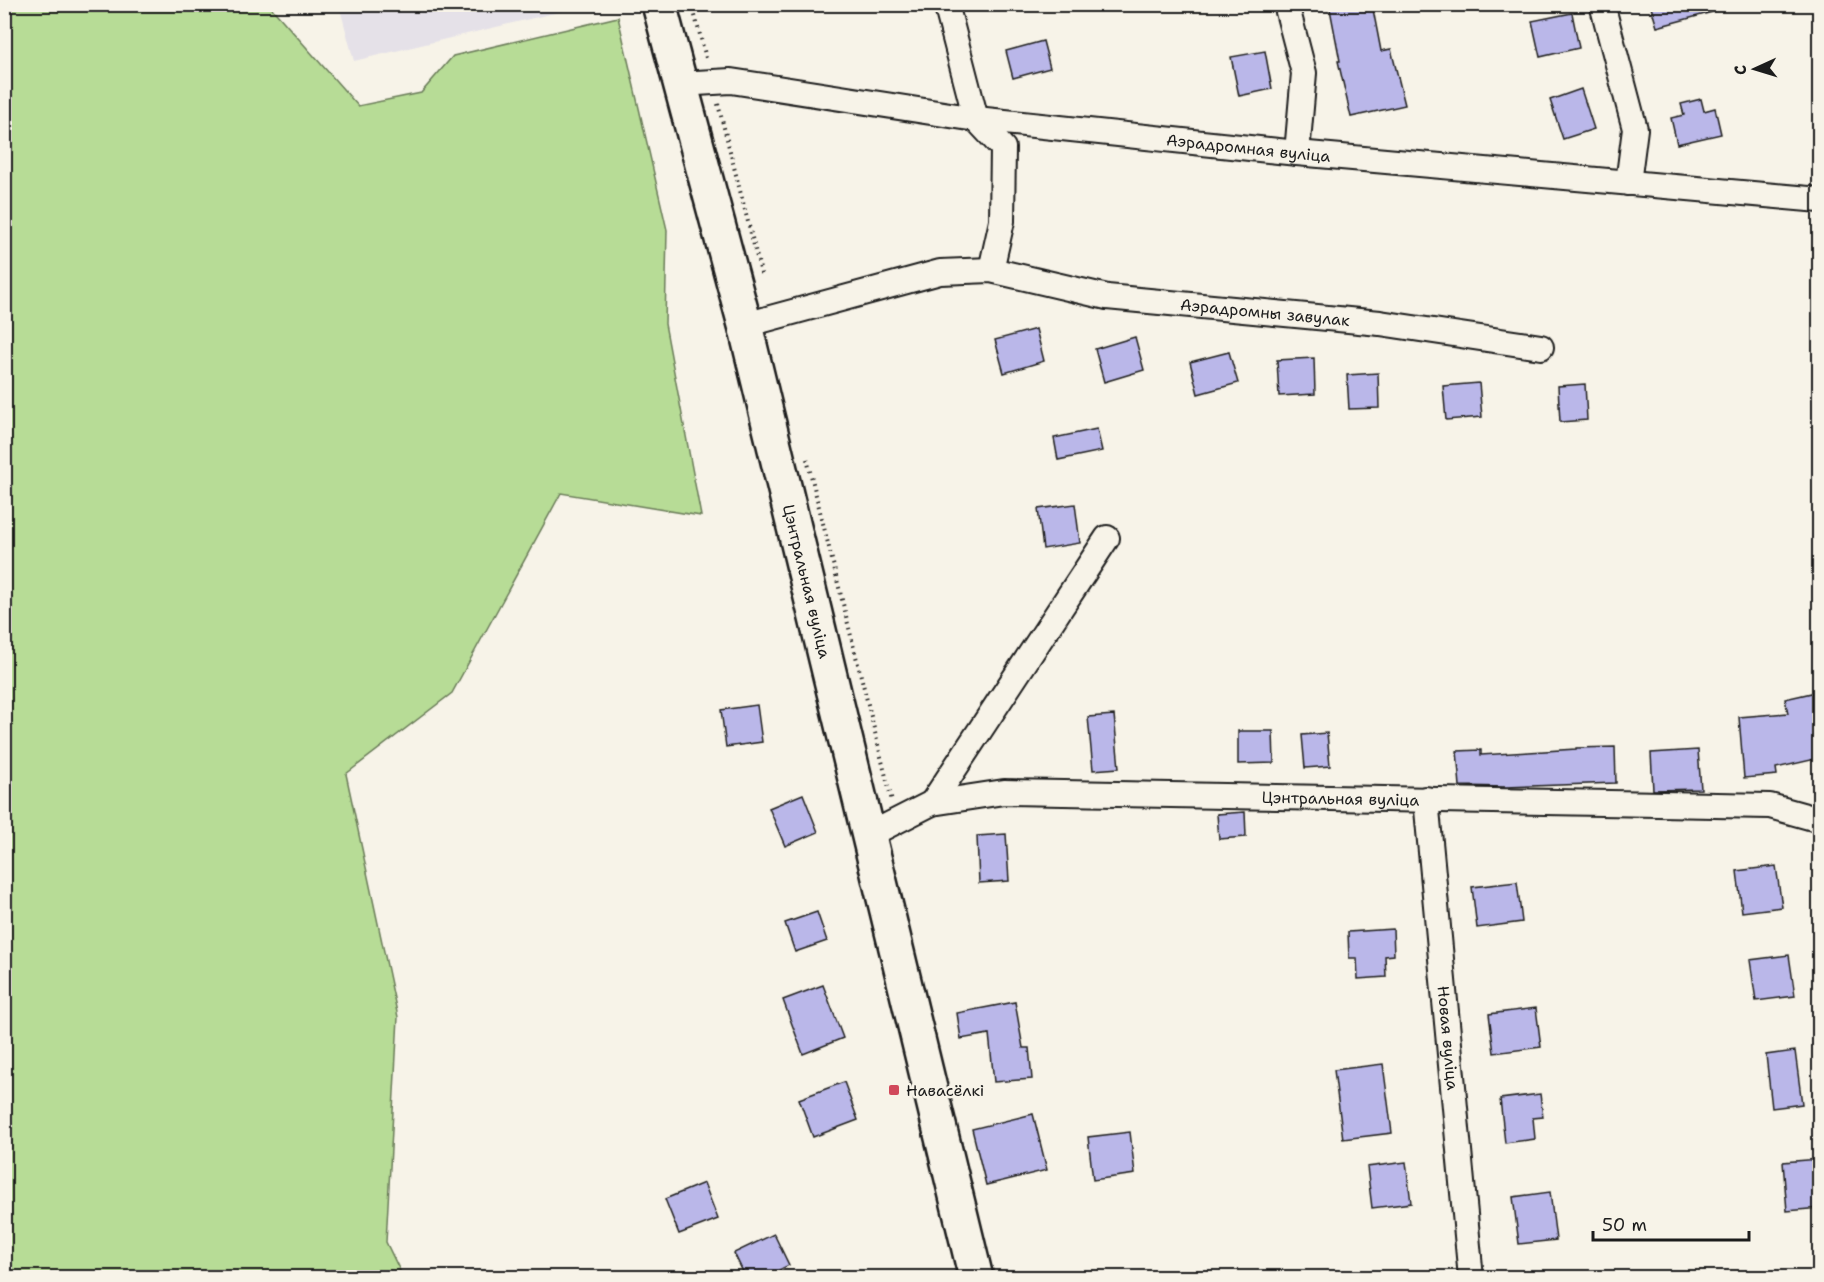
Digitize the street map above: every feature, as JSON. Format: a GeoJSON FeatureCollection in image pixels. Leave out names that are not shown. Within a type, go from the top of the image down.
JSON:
{"type":"FeatureCollection","features":[{"type":"Feature","properties":{"kind":"main road","name":"Цэнтральная вуліца"},"geometry":{"type":"LineString","coordinates":[[659,4],[745,325],[976,1278]]}},
{"type":"Feature","properties":{"kind":"street"},"geometry":{"type":"LineString","coordinates":[[946,4],[976,119],[1003,148],[1002,221],[991,270]]}},
{"type":"Feature","properties":{"kind":"street"},"geometry":{"type":"LineString","coordinates":[[1286,4],[1304,73],[1297,153]]}},
{"type":"Feature","properties":{"kind":"street"},"geometry":{"type":"LineString","coordinates":[[1602,4],[1635,129],[1628,183]]}},
{"type":"Feature","properties":{"kind":"street","name":"Аэрадромная вуліца"},"geometry":{"type":"LineString","coordinates":[[680,84],[731,81],[976,119],[1297,153],[1820,200]]}},
{"type":"Feature","properties":{"kind":"street","name":"Аэрадромны завулак"},"geometry":{"type":"LineString","coordinates":[[745,325],[940,272],[991,270],[1107,297],[1380,323],[1541,347]]}},
{"type":"Feature","properties":{"kind":"street"},"geometry":{"type":"LineString","coordinates":[[932,803],[1107,538]]}},
{"type":"Feature","properties":{"kind":"street","name":"Цэнтральная вуліца"},"geometry":{"type":"LineString","coordinates":[[869,835],[932,803],[1004,792],[1770,806],[1820,820]]}},
{"type":"Feature","properties":{"kind":"street","name":"Новая вуліца"},"geometry":{"type":"LineString","coordinates":[[1426,799],[1471,1278]]}},
{"type":"Feature","properties":{"kind":"shaded area"},"geometry":{"type":"Polygon","coordinates":[[[339,4],[588,5],[354,61],[339,4]]]}},
{"type":"Feature","properties":{"kind":"green space"},"geometry":{"type":"Polygon","coordinates":[[[5,4],[269,5],[358,106],[421,93],[453,56],[618,17],[667,230],[665,324],[701,516],[561,493],[452,693],[346,774],[398,1017],[386,1242],[403,1277],[5,1277],[5,4]]]}},
{"type":"Feature","properties":{"kind":"building"},"geometry":{"type":"Polygon","coordinates":[[[1329,4],[1372,4],[1381,51],[1391,49],[1405,105],[1351,117],[1338,61],[1340,61],[1329,4]]]}},
{"type":"Feature","properties":{"kind":"building"},"geometry":{"type":"Polygon","coordinates":[[[1650,4],[1719,4],[1720,10],[1657,27],[1650,4]]]}},
{"type":"Feature","properties":{"kind":"building"},"geometry":{"type":"Polygon","coordinates":[[[1572,13],[1579,48],[1540,57],[1532,21],[1572,13]]]}},
{"type":"Feature","properties":{"kind":"building"},"geometry":{"type":"Polygon","coordinates":[[[1043,41],[1050,68],[1013,78],[1006,51],[1043,41]]]}},
{"type":"Feature","properties":{"kind":"building"},"geometry":{"type":"Polygon","coordinates":[[[1265,51],[1272,89],[1239,96],[1231,57],[1265,51]]]}},
{"type":"Feature","properties":{"kind":"building"},"geometry":{"type":"Polygon","coordinates":[[[1581,89],[1594,129],[1563,139],[1550,100],[1581,89]]]}},
{"type":"Feature","properties":{"kind":"building"},"geometry":{"type":"Polygon","coordinates":[[[1701,99],[1704,111],[1715,108],[1721,134],[1677,144],[1671,118],[1684,115],[1681,104],[1701,99]]]}},
{"type":"Feature","properties":{"kind":"building"},"geometry":{"type":"Polygon","coordinates":[[[1036,329],[1044,361],[1004,373],[995,340],[1036,329]]]}},
{"type":"Feature","properties":{"kind":"building"},"geometry":{"type":"Polygon","coordinates":[[[1135,337],[1144,370],[1104,382],[1095,349],[1135,337]]]}},
{"type":"Feature","properties":{"kind":"building"},"geometry":{"type":"Polygon","coordinates":[[[1229,352],[1238,383],[1198,394],[1190,362],[1229,352]]]}},
{"type":"Feature","properties":{"kind":"building"},"geometry":{"type":"Polygon","coordinates":[[[1314,358],[1315,394],[1279,396],[1277,360],[1314,358]]]}},
{"type":"Feature","properties":{"kind":"building"},"geometry":{"type":"Polygon","coordinates":[[[1378,373],[1379,408],[1349,409],[1347,375],[1378,373]]]}},
{"type":"Feature","properties":{"kind":"building"},"geometry":{"type":"Polygon","coordinates":[[[1479,383],[1482,417],[1446,420],[1443,386],[1479,383]]]}},
{"type":"Feature","properties":{"kind":"building"},"geometry":{"type":"Polygon","coordinates":[[[1585,384],[1587,420],[1560,422],[1558,386],[1585,384]]]}},
{"type":"Feature","properties":{"kind":"building"},"geometry":{"type":"Polygon","coordinates":[[[1097,429],[1102,451],[1058,460],[1054,438],[1097,429]]]}},
{"type":"Feature","properties":{"kind":"building"},"geometry":{"type":"Polygon","coordinates":[[[1075,504],[1080,543],[1043,549],[1038,509],[1075,504]]]}},
{"type":"Feature","properties":{"kind":"building"},"geometry":{"type":"Polygon","coordinates":[[[1816,692],[1820,706],[1820,758],[1776,768],[1777,775],[1744,778],[1739,717],[1788,713],[1785,699],[1816,692]]]}},
{"type":"Feature","properties":{"kind":"building"},"geometry":{"type":"Polygon","coordinates":[[[757,705],[762,742],[726,747],[721,710],[757,705]]]}},
{"type":"Feature","properties":{"kind":"building"},"geometry":{"type":"Polygon","coordinates":[[[1114,715],[1119,768],[1093,770],[1088,717],[1114,715]]]}},
{"type":"Feature","properties":{"kind":"building"},"geometry":{"type":"Polygon","coordinates":[[[1238,731],[1273,731],[1274,763],[1238,764],[1238,731]]]}},
{"type":"Feature","properties":{"kind":"building"},"geometry":{"type":"Polygon","coordinates":[[[1327,733],[1330,766],[1305,768],[1302,735],[1327,733]]]}},
{"type":"Feature","properties":{"kind":"building"},"geometry":{"type":"Polygon","coordinates":[[[1615,747],[1616,783],[1506,787],[1460,786],[1457,751],[1481,750],[1481,755],[1615,747]]]}},
{"type":"Feature","properties":{"kind":"building"},"geometry":{"type":"Polygon","coordinates":[[[1698,750],[1701,789],[1653,790],[1651,753],[1698,750]]]}},
{"type":"Feature","properties":{"kind":"building"},"geometry":{"type":"Polygon","coordinates":[[[803,794],[818,832],[785,846],[769,808],[803,794]]]}},
{"type":"Feature","properties":{"kind":"building"},"geometry":{"type":"Polygon","coordinates":[[[1245,812],[1246,837],[1219,839],[1217,814],[1245,812]]]}},
{"type":"Feature","properties":{"kind":"building"},"geometry":{"type":"Polygon","coordinates":[[[1006,834],[1009,881],[979,883],[977,836],[1006,834]]]}},
{"type":"Feature","properties":{"kind":"building"},"geometry":{"type":"Polygon","coordinates":[[[1776,866],[1782,907],[1742,912],[1737,871],[1776,866]]]}},
{"type":"Feature","properties":{"kind":"building"},"geometry":{"type":"Polygon","coordinates":[[[1517,882],[1522,922],[1477,928],[1472,887],[1517,882]]]}},
{"type":"Feature","properties":{"kind":"building"},"geometry":{"type":"Polygon","coordinates":[[[817,912],[827,941],[795,952],[785,923],[817,912]]]}},
{"type":"Feature","properties":{"kind":"building"},"geometry":{"type":"Polygon","coordinates":[[[1393,929],[1394,955],[1385,956],[1386,977],[1358,979],[1357,958],[1349,958],[1348,932],[1393,929]]]}},
{"type":"Feature","properties":{"kind":"building"},"geometry":{"type":"Polygon","coordinates":[[[1789,955],[1795,996],[1756,1001],[1750,960],[1789,955]]]}},
{"type":"Feature","properties":{"kind":"building"},"geometry":{"type":"Polygon","coordinates":[[[823,985],[843,1038],[803,1054],[783,1000],[823,985]]]}},
{"type":"Feature","properties":{"kind":"building"},"geometry":{"type":"Polygon","coordinates":[[[1015,1002],[1023,1048],[1029,1048],[1032,1079],[994,1082],[989,1034],[961,1039],[957,1013],[1015,1002]]]}},
{"type":"Feature","properties":{"kind":"building"},"geometry":{"type":"Polygon","coordinates":[[[1536,1008],[1541,1047],[1494,1053],[1489,1014],[1536,1008]]]}},
{"type":"Feature","properties":{"kind":"building"},"geometry":{"type":"Polygon","coordinates":[[[1795,1051],[1802,1104],[1772,1108],[1766,1055],[1795,1051]]]}},
{"type":"Feature","properties":{"kind":"building"},"geometry":{"type":"Polygon","coordinates":[[[1383,1064],[1392,1133],[1343,1139],[1334,1070],[1383,1064]]]}},
{"type":"Feature","properties":{"kind":"building"},"geometry":{"type":"Polygon","coordinates":[[[844,1082],[858,1120],[813,1137],[799,1099],[844,1082]]]}},
{"type":"Feature","properties":{"kind":"building"},"geometry":{"type":"Polygon","coordinates":[[[1540,1094],[1543,1117],[1533,1118],[1535,1139],[1505,1143],[1500,1099],[1540,1094]]]}},
{"type":"Feature","properties":{"kind":"building"},"geometry":{"type":"Polygon","coordinates":[[[1033,1114],[1047,1170],[986,1185],[972,1129],[1033,1114]]]}},
{"type":"Feature","properties":{"kind":"building"},"geometry":{"type":"Polygon","coordinates":[[[1130,1132],[1135,1174],[1093,1180],[1088,1137],[1130,1132]]]}},
{"type":"Feature","properties":{"kind":"building"},"geometry":{"type":"Polygon","coordinates":[[[1819,1159],[1820,1208],[1787,1211],[1783,1162],[1819,1159]]]}},
{"type":"Feature","properties":{"kind":"building"},"geometry":{"type":"Polygon","coordinates":[[[1406,1162],[1411,1203],[1372,1208],[1367,1167],[1406,1162]]]}},
{"type":"Feature","properties":{"kind":"building"},"geometry":{"type":"Polygon","coordinates":[[[704,1183],[718,1219],[679,1234],[665,1199],[704,1183]]]}},
{"type":"Feature","properties":{"kind":"building"},"geometry":{"type":"Polygon","coordinates":[[[1550,1192],[1556,1240],[1519,1244],[1513,1197],[1550,1192]]]}},
{"type":"Feature","properties":{"kind":"building"},"geometry":{"type":"Polygon","coordinates":[[[774,1234],[789,1265],[764,1278],[746,1278],[734,1253],[774,1234]]]}},
{"type":"Feature","properties":{"kind":"place","name":"Навасёлкі"},"geometry":{"type":"Point","coordinates":[894,1090]}}]}
